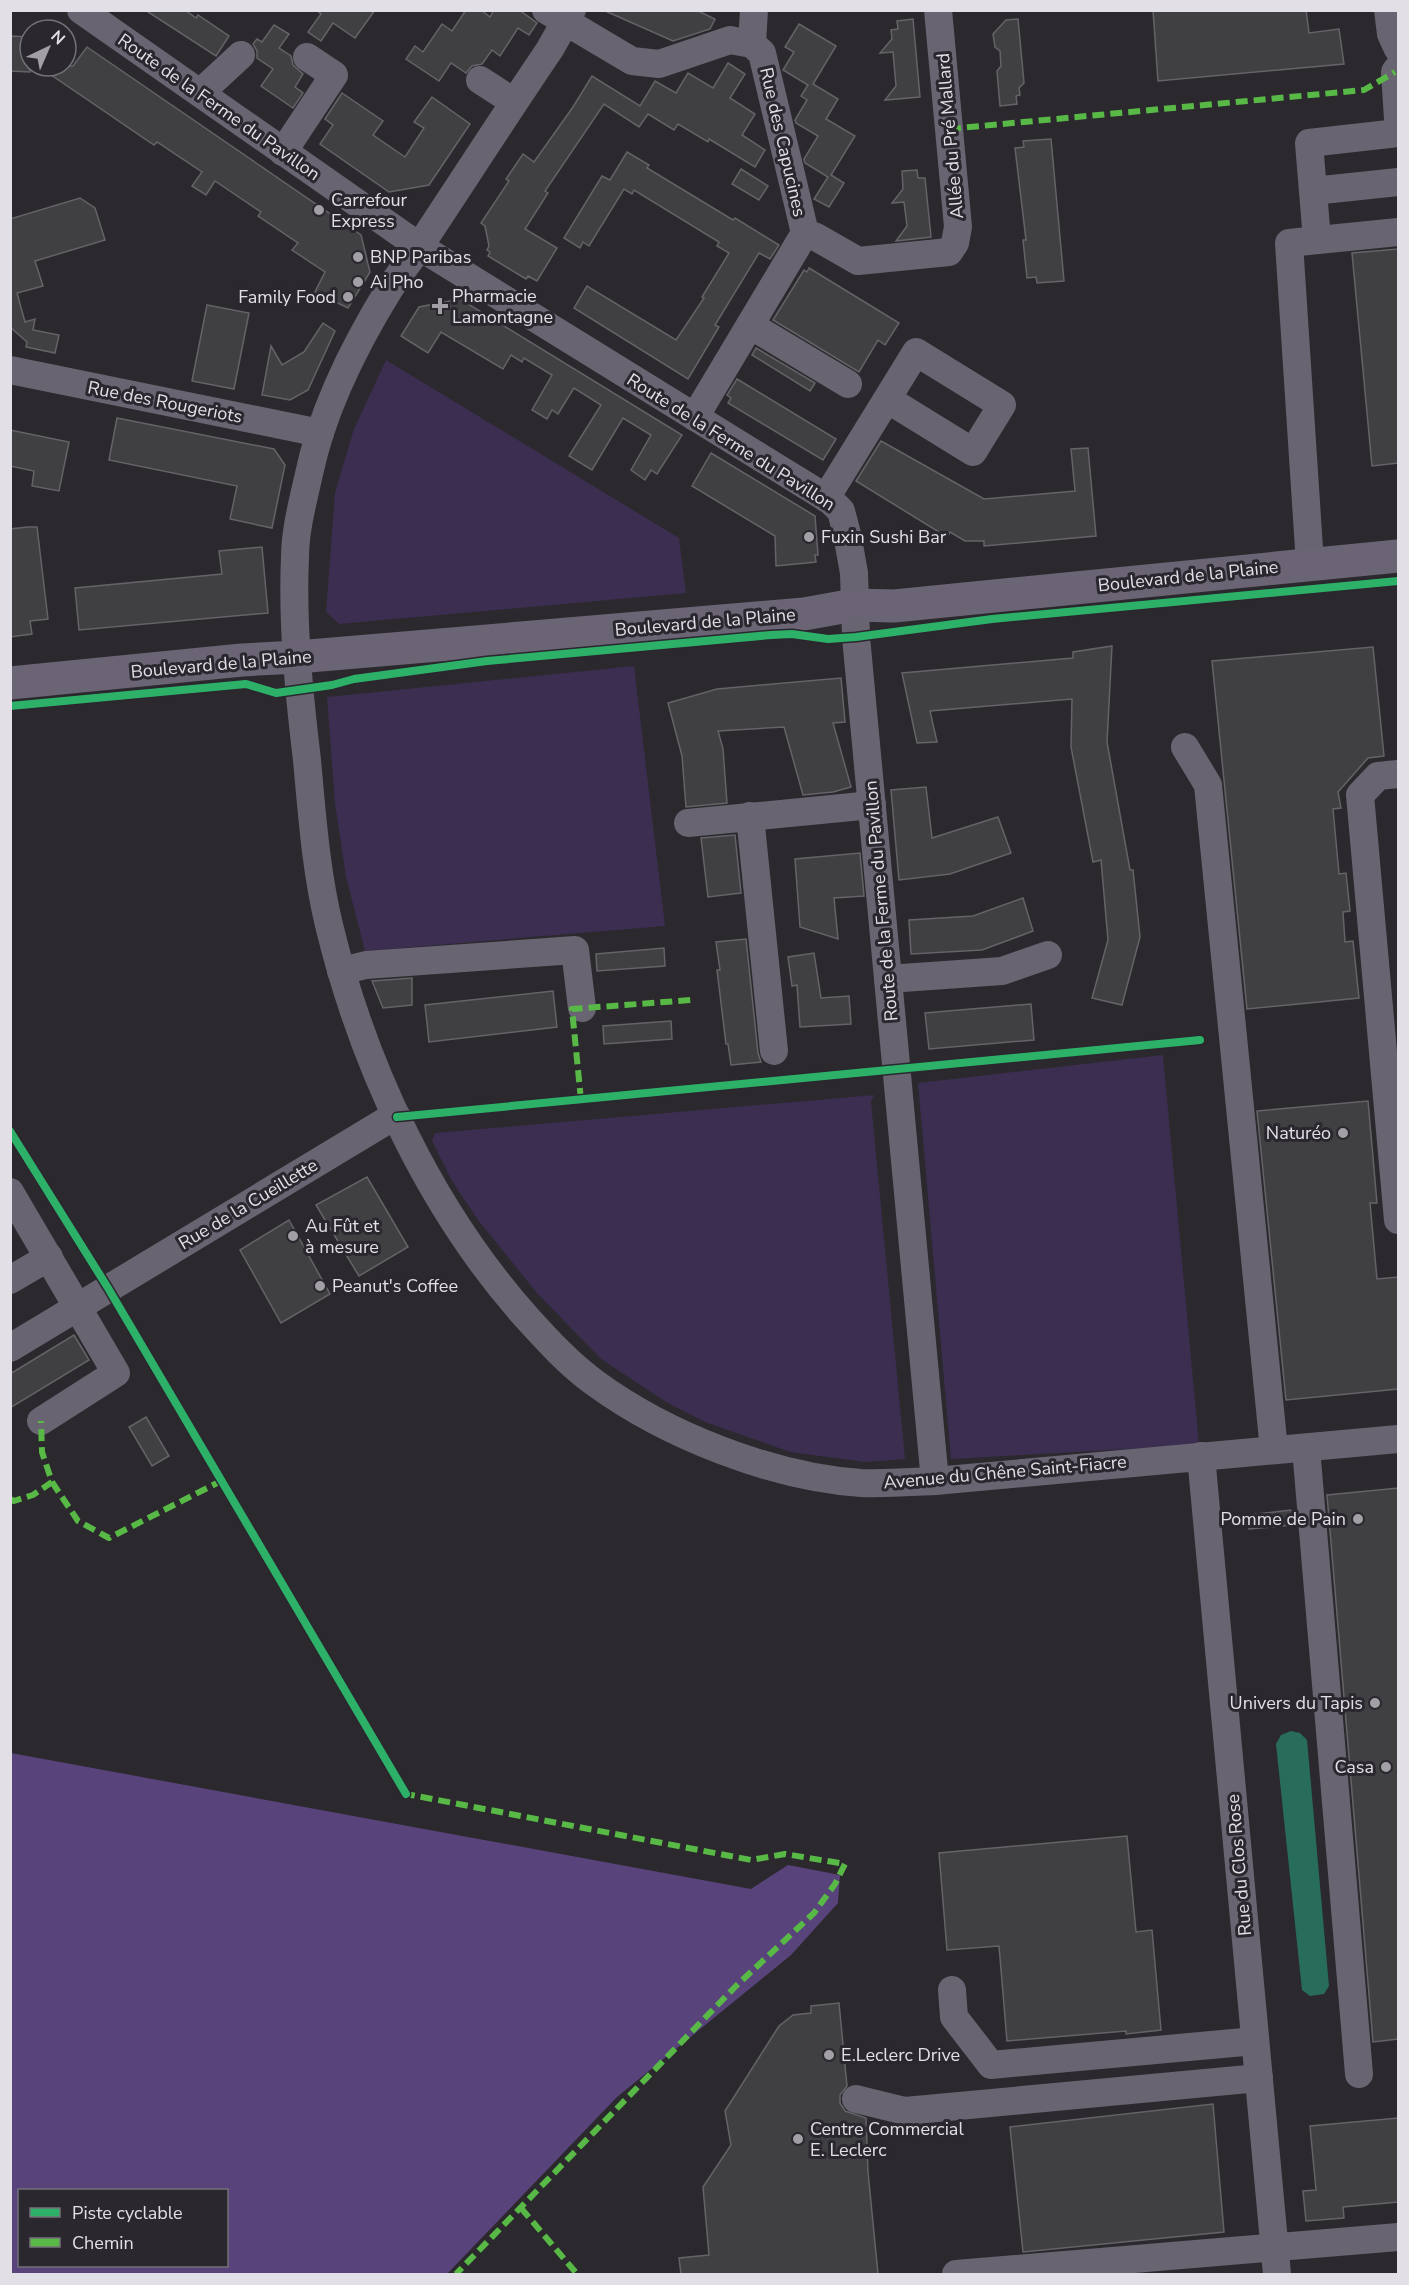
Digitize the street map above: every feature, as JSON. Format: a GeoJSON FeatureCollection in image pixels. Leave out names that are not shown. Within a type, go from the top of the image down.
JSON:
{"type":"FeatureCollection","features":[{"type":"Feature","properties":{"kind":"main road","name":"Boulevard de la Plaine"},"geometry":{"type":"LineString","coordinates":[[10,683],[242,660],[804,614],[854,605],[894,606],[1398,556]]}},
{"type":"Feature","properties":{"kind":"street","name":"Route de la Ferme du Pavillon"},"geometry":{"type":"LineString","coordinates":[[81,10],[420,247],[826,498],[841,511],[854,573],[854,605],[935,1481]]}},
{"type":"Feature","properties":{"kind":"street"},"geometry":{"type":"LineString","coordinates":[[752,44],[754,10]]}},
{"type":"Feature","properties":{"kind":"street","name":"Allée du Pré Mallard"},"geometry":{"type":"LineString","coordinates":[[805,233],[858,261],[949,252],[955,243],[958,227],[938,10]]}},
{"type":"Feature","properties":{"kind":"street"},"geometry":{"type":"LineString","coordinates":[[1388,10],[1390,34],[1398,49]]}},
{"type":"Feature","properties":{"kind":"street","name":"Rue des Capucines"},"geometry":{"type":"LineString","coordinates":[[561,14],[632,61],[659,64],[730,40],[752,44],[762,53],[805,233],[695,417]]}},
{"type":"Feature","properties":{"kind":"street","name":"Avenue du Chêne Saint-Fiacre"},"geometry":{"type":"LineString","coordinates":[[561,14],[550,49],[420,247],[392,285],[362,336],[320,433],[309,470],[294,553],[297,657],[318,866],[328,923],[349,999],[380,1082],[428,1176],[470,1245],[500,1287],[545,1338],[592,1381],[670,1429],[724,1451],[784,1471],[859,1483],[935,1481],[1398,1439]]}},
{"type":"Feature","properties":{"kind":"street"},"geometry":{"type":"LineString","coordinates":[[200,93],[241,55]]}},
{"type":"Feature","properties":{"kind":"street"},"geometry":{"type":"LineString","coordinates":[[283,152],[334,75],[307,57]]}},
{"type":"Feature","properties":{"kind":"street"},"geometry":{"type":"LineString","coordinates":[[1398,68],[1395,72],[1398,119]]}},
{"type":"Feature","properties":{"kind":"street"},"geometry":{"type":"LineString","coordinates":[[480,80],[514,102]]}},
{"type":"Feature","properties":{"kind":"street"},"geometry":{"type":"LineString","coordinates":[[1317,240],[1309,143],[1398,133]]}},
{"type":"Feature","properties":{"kind":"street"},"geometry":{"type":"LineString","coordinates":[[1313,191],[1398,182]]}},
{"type":"Feature","properties":{"kind":"street"},"geometry":{"type":"LineString","coordinates":[[1310,564],[1289,243],[1398,232]]}},
{"type":"Feature","properties":{"kind":"street"},"geometry":{"type":"LineString","coordinates":[[750,325],[848,384]]}},
{"type":"Feature","properties":{"kind":"street","name":"Rue des Rougeriots"},"geometry":{"type":"LineString","coordinates":[[10,370],[320,433]]}},
{"type":"Feature","properties":{"kind":"street"},"geometry":{"type":"LineString","coordinates":[[826,498],[887,399]]}},
{"type":"Feature","properties":{"kind":"street"},"geometry":{"type":"LineString","coordinates":[[1185,747],[1208,785],[1274,1450]]}},
{"type":"Feature","properties":{"kind":"street"},"geometry":{"type":"LineString","coordinates":[[1398,774],[1378,776],[1360,795],[1391,1075],[1398,1220]]}},
{"type":"Feature","properties":{"kind":"street"},"geometry":{"type":"LineString","coordinates":[[688,823],[872,805]]}},
{"type":"Feature","properties":{"kind":"street"},"geometry":{"type":"LineString","coordinates":[[750,816],[774,1051]]}},
{"type":"Feature","properties":{"kind":"street"},"geometry":{"type":"LineString","coordinates":[[342,971],[366,965],[575,950],[582,1008]]}},
{"type":"Feature","properties":{"kind":"street"},"geometry":{"type":"LineString","coordinates":[[888,979],[1002,971],[1048,955]]}},
{"type":"Feature","properties":{"kind":"street","name":"Rue de la Cueillette"},"geometry":{"type":"LineString","coordinates":[[10,1348],[386,1120],[397,1117]]}},
{"type":"Feature","properties":{"kind":"street"},"geometry":{"type":"LineString","coordinates":[[10,1191],[48,1257],[89,1300],[116,1373],[41,1421]]}},
{"type":"Feature","properties":{"kind":"street"},"geometry":{"type":"LineString","coordinates":[[10,1280],[48,1257]]}},
{"type":"Feature","properties":{"kind":"street"},"geometry":{"type":"LineString","coordinates":[[1306,1448],[1359,2074]]}},
{"type":"Feature","properties":{"kind":"street","name":"Rue du Clos Rose"},"geometry":{"type":"LineString","coordinates":[[1202,1456],[1276,2261]]}},
{"type":"Feature","properties":{"kind":"street"},"geometry":{"type":"LineString","coordinates":[[952,1990],[954,2017],[991,2065],[1255,2040]]}},
{"type":"Feature","properties":{"kind":"street"},"geometry":{"type":"LineString","coordinates":[[856,2099],[905,2111],[1259,2078]]}},
{"type":"Feature","properties":{"kind":"street"},"geometry":{"type":"LineString","coordinates":[[956,2274],[1276,2261],[1398,2237]]}},
{"type":"Feature","properties":{"kind":"shaded area"},"geometry":{"type":"Polygon","coordinates":[[[386,360],[679,538],[686,593],[339,624],[326,612],[335,493],[354,429],[386,360]]]}},
{"type":"Feature","properties":{"kind":"shaded area"},"geometry":{"type":"Polygon","coordinates":[[[634,666],[665,926],[365,951],[346,877],[335,804],[327,697],[634,666]]]}},
{"type":"Feature","properties":{"kind":"shaded area"},"geometry":{"type":"Polygon","coordinates":[[[1163,1055],[1199,1445],[951,1459],[918,1083],[1163,1055]]]}},
{"type":"Feature","properties":{"kind":"shaded area"},"geometry":{"type":"Polygon","coordinates":[[[874,1095],[871,1102],[905,1459],[865,1462],[790,1452],[705,1422],[666,1402],[601,1359],[537,1293],[478,1220],[452,1181],[432,1141],[435,1133],[874,1095]]]}},
{"type":"Feature","properties":{"kind":"shaded area"},"geometry":{"type":"Polygon","coordinates":[[[1291,1731],[1300,1733],[1307,1740],[1329,1986],[1324,1994],[1310,1996],[1302,1990],[1276,1744],[1281,1735],[1291,1731]]]}},
{"type":"Feature","properties":{"kind":"shaded area"},"geometry":{"type":"Polygon","coordinates":[[[11,1753],[751,1889],[788,1865],[840,1875],[838,1903],[791,1955],[617,2097],[447,2274],[11,2274],[11,1753]]]}},
{"type":"Feature","properties":{"kind":"building"},"geometry":{"type":"Polygon","coordinates":[[[145,10],[185,10],[196,18],[198,15],[229,36],[216,56],[145,10]]]}},
{"type":"Feature","properties":{"kind":"building"},"geometry":{"type":"Polygon","coordinates":[[[316,10],[375,10],[355,38],[333,23],[321,41],[308,32],[321,14],[316,10]]]}},
{"type":"Feature","properties":{"kind":"building"},"geometry":{"type":"Polygon","coordinates":[[[466,10],[481,10],[490,17],[494,10],[519,10],[537,23],[529,35],[518,28],[500,56],[492,50],[482,64],[472,66],[466,73],[451,63],[439,81],[406,59],[415,46],[423,52],[442,24],[452,31],[466,10]]]}},
{"type":"Feature","properties":{"kind":"building"},"geometry":{"type":"Polygon","coordinates":[[[603,10],[696,10],[715,19],[710,29],[673,41],[603,10]]]}},
{"type":"Feature","properties":{"kind":"building"},"geometry":{"type":"Polygon","coordinates":[[[1153,10],[1306,10],[1309,33],[1339,29],[1344,64],[1158,81],[1153,10]]]}},
{"type":"Feature","properties":{"kind":"building"},"geometry":{"type":"Polygon","coordinates":[[[913,19],[920,97],[885,100],[896,86],[893,52],[880,53],[892,39],[891,30],[898,29],[897,21],[913,19]]]}},
{"type":"Feature","properties":{"kind":"building"},"geometry":{"type":"Polygon","coordinates":[[[1018,19],[1024,83],[1019,88],[1020,95],[1016,96],[1017,104],[1000,106],[997,71],[1001,66],[1000,51],[995,47],[993,34],[1006,20],[1018,19]]]}},
{"type":"Feature","properties":{"kind":"building"},"geometry":{"type":"Polygon","coordinates":[[[799,24],[836,46],[813,84],[838,99],[826,119],[855,136],[831,175],[844,183],[829,207],[814,199],[828,177],[805,163],[804,159],[818,136],[796,123],[795,120],[807,100],[801,96],[808,85],[783,70],[794,52],[785,47],[799,24]]]}},
{"type":"Feature","properties":{"kind":"building"},"geometry":{"type":"Polygon","coordinates":[[[274,25],[289,34],[279,48],[291,56],[293,65],[303,74],[295,87],[303,93],[293,108],[261,86],[273,69],[257,58],[257,51],[253,44],[257,39],[262,42],[274,25]]]}},
{"type":"Feature","properties":{"kind":"building"},"geometry":{"type":"Polygon","coordinates":[[[10,36],[18,36],[18,71],[10,71],[10,36]]]}},
{"type":"Feature","properties":{"kind":"building"},"geometry":{"type":"Polygon","coordinates":[[[87,47],[361,235],[370,272],[348,308],[315,292],[325,272],[292,250],[298,243],[258,216],[261,212],[215,181],[206,195],[192,186],[202,172],[157,142],[154,145],[56,78],[78,78],[78,59],[87,47]]]}},
{"type":"Feature","properties":{"kind":"building"},"geometry":{"type":"Polygon","coordinates":[[[728,63],[745,74],[730,98],[755,114],[742,135],[765,150],[755,167],[709,139],[708,142],[678,124],[674,130],[648,114],[639,127],[604,104],[545,191],[548,193],[525,229],[557,248],[537,281],[528,276],[526,279],[488,256],[490,252],[487,250],[489,246],[485,226],[481,223],[509,181],[506,179],[523,154],[534,162],[592,76],[640,106],[655,81],[676,93],[688,73],[713,88],[728,63]]]}},
{"type":"Feature","properties":{"kind":"building"},"geometry":{"type":"Polygon","coordinates":[[[342,93],[383,121],[373,135],[405,157],[424,128],[414,122],[432,97],[470,124],[429,185],[389,192],[320,144],[333,125],[325,119],[342,93]]]}},
{"type":"Feature","properties":{"kind":"building"},"geometry":{"type":"Polygon","coordinates":[[[1051,139],[1064,281],[1037,283],[1036,277],[1027,278],[1023,240],[1026,240],[1015,148],[1024,147],[1023,141],[1051,139]]]}},
{"type":"Feature","properties":{"kind":"building"},"geometry":{"type":"Polygon","coordinates":[[[627,152],[649,165],[647,168],[779,245],[770,259],[759,253],[715,325],[719,327],[688,379],[574,308],[587,286],[676,340],[704,298],[702,297],[729,253],[717,246],[719,242],[634,190],[632,194],[624,189],[589,246],[583,242],[580,248],[564,238],[602,176],[610,180],[627,152]]]}},
{"type":"Feature","properties":{"kind":"building"},"geometry":{"type":"Polygon","coordinates":[[[741,169],[768,186],[759,200],[732,184],[741,169]]]}},
{"type":"Feature","properties":{"kind":"building"},"geometry":{"type":"Polygon","coordinates":[[[917,170],[918,178],[925,178],[931,237],[896,241],[907,226],[904,202],[892,203],[903,189],[902,171],[917,170]]]}},
{"type":"Feature","properties":{"kind":"building"},"geometry":{"type":"Polygon","coordinates":[[[80,198],[95,208],[105,240],[35,261],[43,286],[17,293],[25,322],[35,319],[33,330],[59,335],[55,353],[26,347],[27,342],[10,327],[10,219],[80,198]]]}},
{"type":"Feature","properties":{"kind":"building"},"geometry":{"type":"Polygon","coordinates":[[[1398,249],[1398,463],[1372,466],[1352,253],[1398,249]]]}},
{"type":"Feature","properties":{"kind":"building"},"geometry":{"type":"Polygon","coordinates":[[[809,268],[899,323],[885,345],[878,340],[859,372],[773,320],[804,270],[807,272],[809,268]]]}},
{"type":"Feature","properties":{"kind":"building"},"geometry":{"type":"Polygon","coordinates":[[[460,299],[682,435],[657,474],[651,470],[645,480],[631,470],[651,435],[623,418],[592,470],[569,456],[601,405],[574,388],[558,414],[552,410],[547,419],[532,410],[552,375],[524,358],[522,362],[511,355],[503,369],[441,332],[428,353],[401,336],[419,307],[460,299]]]}},
{"type":"Feature","properties":{"kind":"building"},"geometry":{"type":"Polygon","coordinates":[[[207,305],[249,313],[234,389],[192,381],[207,305]]]}},
{"type":"Feature","properties":{"kind":"building"},"geometry":{"type":"Polygon","coordinates":[[[323,323],[335,331],[308,390],[290,400],[262,395],[271,346],[282,365],[304,352],[323,323]]]}},
{"type":"Feature","properties":{"kind":"building"},"geometry":{"type":"Polygon","coordinates":[[[756,348],[815,383],[810,391],[752,355],[756,348]]]}},
{"type":"Feature","properties":{"kind":"building"},"geometry":{"type":"Polygon","coordinates":[[[737,379],[836,439],[823,460],[728,403],[731,398],[727,395],[737,379]]]}},
{"type":"Feature","properties":{"kind":"building"},"geometry":{"type":"Polygon","coordinates":[[[117,418],[274,449],[285,465],[272,528],[230,519],[237,486],[109,460],[117,418]]]}},
{"type":"Feature","properties":{"kind":"building"},"geometry":{"type":"Polygon","coordinates":[[[10,430],[69,442],[59,491],[32,486],[34,471],[10,466],[10,430]]]}},
{"type":"Feature","properties":{"kind":"building"},"geometry":{"type":"Polygon","coordinates":[[[881,441],[984,499],[1075,491],[1071,449],[1088,448],[1096,536],[984,546],[984,541],[965,541],[950,532],[947,537],[856,481],[881,441]]]}},
{"type":"Feature","properties":{"kind":"building"},"geometry":{"type":"Polygon","coordinates":[[[711,453],[815,516],[818,555],[815,555],[816,562],[776,566],[775,536],[692,486],[711,453]]]}},
{"type":"Feature","properties":{"kind":"building"},"geometry":{"type":"Polygon","coordinates":[[[37,527],[48,619],[30,621],[32,634],[10,637],[10,529],[37,527]]]}},
{"type":"Feature","properties":{"kind":"building"},"geometry":{"type":"Polygon","coordinates":[[[262,547],[268,613],[79,630],[75,588],[222,574],[219,551],[262,547]]]}},
{"type":"Feature","properties":{"kind":"building"},"geometry":{"type":"Polygon","coordinates":[[[1112,646],[1107,742],[1130,870],[1133,870],[1140,937],[1122,1005],[1092,998],[1108,940],[1101,860],[1093,862],[1071,747],[1072,699],[930,711],[937,742],[917,743],[902,673],[1073,658],[1073,652],[1112,646]]]}},
{"type":"Feature","properties":{"kind":"building"},"geometry":{"type":"Polygon","coordinates":[[[1373,647],[1384,756],[1368,758],[1338,792],[1341,808],[1333,809],[1339,874],[1346,873],[1350,911],[1343,912],[1345,942],[1353,941],[1359,998],[1247,1009],[1212,661],[1373,647]]]}},
{"type":"Feature","properties":{"kind":"building"},"geometry":{"type":"Polygon","coordinates":[[[841,678],[845,722],[833,723],[851,787],[833,792],[803,795],[784,727],[718,731],[723,749],[727,803],[686,807],[682,756],[668,703],[717,689],[841,678]]]}},
{"type":"Feature","properties":{"kind":"building"},"geometry":{"type":"Polygon","coordinates":[[[926,787],[932,838],[998,817],[1011,853],[950,874],[899,880],[891,790],[926,787]]]}},
{"type":"Feature","properties":{"kind":"building"},"geometry":{"type":"Polygon","coordinates":[[[735,835],[741,893],[708,897],[701,838],[735,835]]]}},
{"type":"Feature","properties":{"kind":"building"},"geometry":{"type":"Polygon","coordinates":[[[860,853],[864,896],[834,898],[838,939],[800,927],[795,859],[860,853]]]}},
{"type":"Feature","properties":{"kind":"building"},"geometry":{"type":"Polygon","coordinates":[[[1023,898],[1033,931],[982,950],[911,954],[909,920],[973,916],[1023,898]]]}},
{"type":"Feature","properties":{"kind":"building"},"geometry":{"type":"Polygon","coordinates":[[[746,939],[758,1053],[761,1062],[731,1065],[728,1044],[726,1044],[716,942],[746,939]]]}},
{"type":"Feature","properties":{"kind":"building"},"geometry":{"type":"Polygon","coordinates":[[[664,948],[665,966],[597,971],[596,954],[664,948]]]}},
{"type":"Feature","properties":{"kind":"building"},"geometry":{"type":"Polygon","coordinates":[[[814,953],[821,998],[849,996],[851,1024],[800,1027],[797,985],[792,986],[788,957],[814,953]]]}},
{"type":"Feature","properties":{"kind":"building"},"geometry":{"type":"Polygon","coordinates":[[[412,978],[412,1005],[383,1008],[372,981],[412,978]]]}},
{"type":"Feature","properties":{"kind":"building"},"geometry":{"type":"Polygon","coordinates":[[[553,991],[557,1027],[429,1042],[425,1005],[553,991]]]}},
{"type":"Feature","properties":{"kind":"building"},"geometry":{"type":"Polygon","coordinates":[[[1031,1004],[1034,1040],[929,1049],[925,1013],[1031,1004]]]}},
{"type":"Feature","properties":{"kind":"building"},"geometry":{"type":"Polygon","coordinates":[[[671,1021],[672,1039],[604,1044],[603,1026],[671,1021]]]}},
{"type":"Feature","properties":{"kind":"building"},"geometry":{"type":"Polygon","coordinates":[[[1368,1101],[1377,1203],[1370,1203],[1377,1279],[1398,1277],[1398,1389],[1286,1400],[1257,1111],[1368,1101]]]}},
{"type":"Feature","properties":{"kind":"building"},"geometry":{"type":"Polygon","coordinates":[[[367,1177],[408,1247],[359,1276],[316,1205],[367,1177]]]}},
{"type":"Feature","properties":{"kind":"building"},"geometry":{"type":"Polygon","coordinates":[[[289,1220],[330,1294],[281,1323],[240,1250],[289,1220]]]}},
{"type":"Feature","properties":{"kind":"building"},"geometry":{"type":"Polygon","coordinates":[[[74,1335],[89,1360],[10,1408],[10,1374],[74,1335]]]}},
{"type":"Feature","properties":{"kind":"building"},"geometry":{"type":"Polygon","coordinates":[[[146,1417],[169,1456],[152,1466],[129,1427],[146,1417]]]}},
{"type":"Feature","properties":{"kind":"building"},"geometry":{"type":"Polygon","coordinates":[[[1398,1488],[1398,2039],[1373,2042],[1327,1495],[1398,1488]]]}},
{"type":"Feature","properties":{"kind":"building"},"geometry":{"type":"Polygon","coordinates":[[[1291,1510],[1293,1525],[1249,1529],[1248,1515],[1291,1510]]]}},
{"type":"Feature","properties":{"kind":"building"},"geometry":{"type":"Polygon","coordinates":[[[1127,1836],[1136,1932],[1152,1930],[1161,2030],[1007,2041],[999,1946],[947,1950],[939,1853],[1127,1836]]]}},
{"type":"Feature","properties":{"kind":"building","name":"Centre Commercial E. Leclerc"},"geometry":{"type":"Polygon","coordinates":[[[839,2003],[847,2086],[840,2095],[840,2103],[845,2111],[866,2118],[868,2172],[878,2274],[681,2274],[679,2258],[709,2255],[703,2187],[731,2145],[725,2111],[779,2026],[793,2015],[811,2013],[811,2006],[839,2003]]]}},
{"type":"Feature","properties":{"kind":"building"},"geometry":{"type":"Polygon","coordinates":[[[1213,2104],[1224,2232],[1023,2252],[1010,2127],[1213,2104]]]}},
{"type":"Feature","properties":{"kind":"building"},"geometry":{"type":"Polygon","coordinates":[[[1398,2118],[1398,2202],[1343,2207],[1344,2218],[1306,2221],[1303,2191],[1316,2190],[1310,2126],[1398,2118]]]}},
{"type":"Feature","properties":{"kind":"marked path"},"geometry":{"type":"LineString","coordinates":[[949,129],[1364,90],[1395,72]]}},
{"type":"Feature","properties":{"kind":"marked path"},"geometry":{"type":"LineString","coordinates":[[581,1100],[572,1009],[691,1000]]}},
{"type":"Feature","properties":{"kind":"marked path"},"geometry":{"type":"LineString","coordinates":[[10,1499],[14,1501],[33,1495],[52,1482],[42,1452],[41,1421]]}},
{"type":"Feature","properties":{"kind":"marked path"},"geometry":{"type":"LineString","coordinates":[[52,1482],[78,1521],[109,1538],[221,1481]]}},
{"type":"Feature","properties":{"kind":"marked path"},"geometry":{"type":"LineString","coordinates":[[405,1791],[406,1794],[751,1860],[785,1854],[845,1864],[835,1884],[814,1913],[736,1986],[456,2274]]}},
{"type":"Feature","properties":{"kind":"marked path"},"geometry":{"type":"LineString","coordinates":[[521,2208],[577,2274]]}},
{"type":"Feature","properties":{"kind":"cycle path"},"geometry":{"type":"LineString","coordinates":[[10,706],[246,684],[276,693],[332,685],[354,679],[487,661],[771,635],[792,634],[828,639],[856,637],[992,619],[1398,581]]}},
{"type":"Feature","properties":{"kind":"cycle path"},"geometry":{"type":"LineString","coordinates":[[397,1117],[1200,1040]]}},
{"type":"Feature","properties":{"kind":"cycle path"},"geometry":{"type":"LineString","coordinates":[[10,1131],[108,1288],[406,1794]]}},
{"type":"Feature","properties":{"kind":"place","name":"Carrefour Express"},"geometry":{"type":"Point","coordinates":[319,210]}},
{"type":"Feature","properties":{"kind":"place","name":"BNP Paribas"},"geometry":{"type":"Point","coordinates":[358,257]}},
{"type":"Feature","properties":{"kind":"place","name":"Ai Pho"},"geometry":{"type":"Point","coordinates":[358,282]}},
{"type":"Feature","properties":{"kind":"place","name":"Family Food"},"geometry":{"type":"Point","coordinates":[348,297]}},
{"type":"Feature","properties":{"kind":"place","name":"Pharmacie Lamontagne"},"geometry":{"type":"Point","coordinates":[440,306]}},
{"type":"Feature","properties":{"kind":"place","name":"Fuxin Sushi Bar"},"geometry":{"type":"Point","coordinates":[809,537]}},
{"type":"Feature","properties":{"kind":"place","name":"Naturéo"},"geometry":{"type":"Point","coordinates":[1343,1133]}},
{"type":"Feature","properties":{"kind":"place","name":"Au Fût et à mesure"},"geometry":{"type":"Point","coordinates":[293,1236]}},
{"type":"Feature","properties":{"kind":"place","name":"Peanut's Coffee"},"geometry":{"type":"Point","coordinates":[320,1286]}},
{"type":"Feature","properties":{"kind":"place","name":"Pomme de Pain"},"geometry":{"type":"Point","coordinates":[1358,1519]}},
{"type":"Feature","properties":{"kind":"place","name":"Univers du Tapis"},"geometry":{"type":"Point","coordinates":[1375,1703]}},
{"type":"Feature","properties":{"kind":"place","name":"Casa"},"geometry":{"type":"Point","coordinates":[1386,1767]}},
{"type":"Feature","properties":{"kind":"place","name":"E.Leclerc Drive"},"geometry":{"type":"Point","coordinates":[829,2055]}},
{"type":"Feature","properties":{"kind":"place","name":"Centre Commercial E. Leclerc"},"geometry":{"type":"Point","coordinates":[798,2139]}}]}
